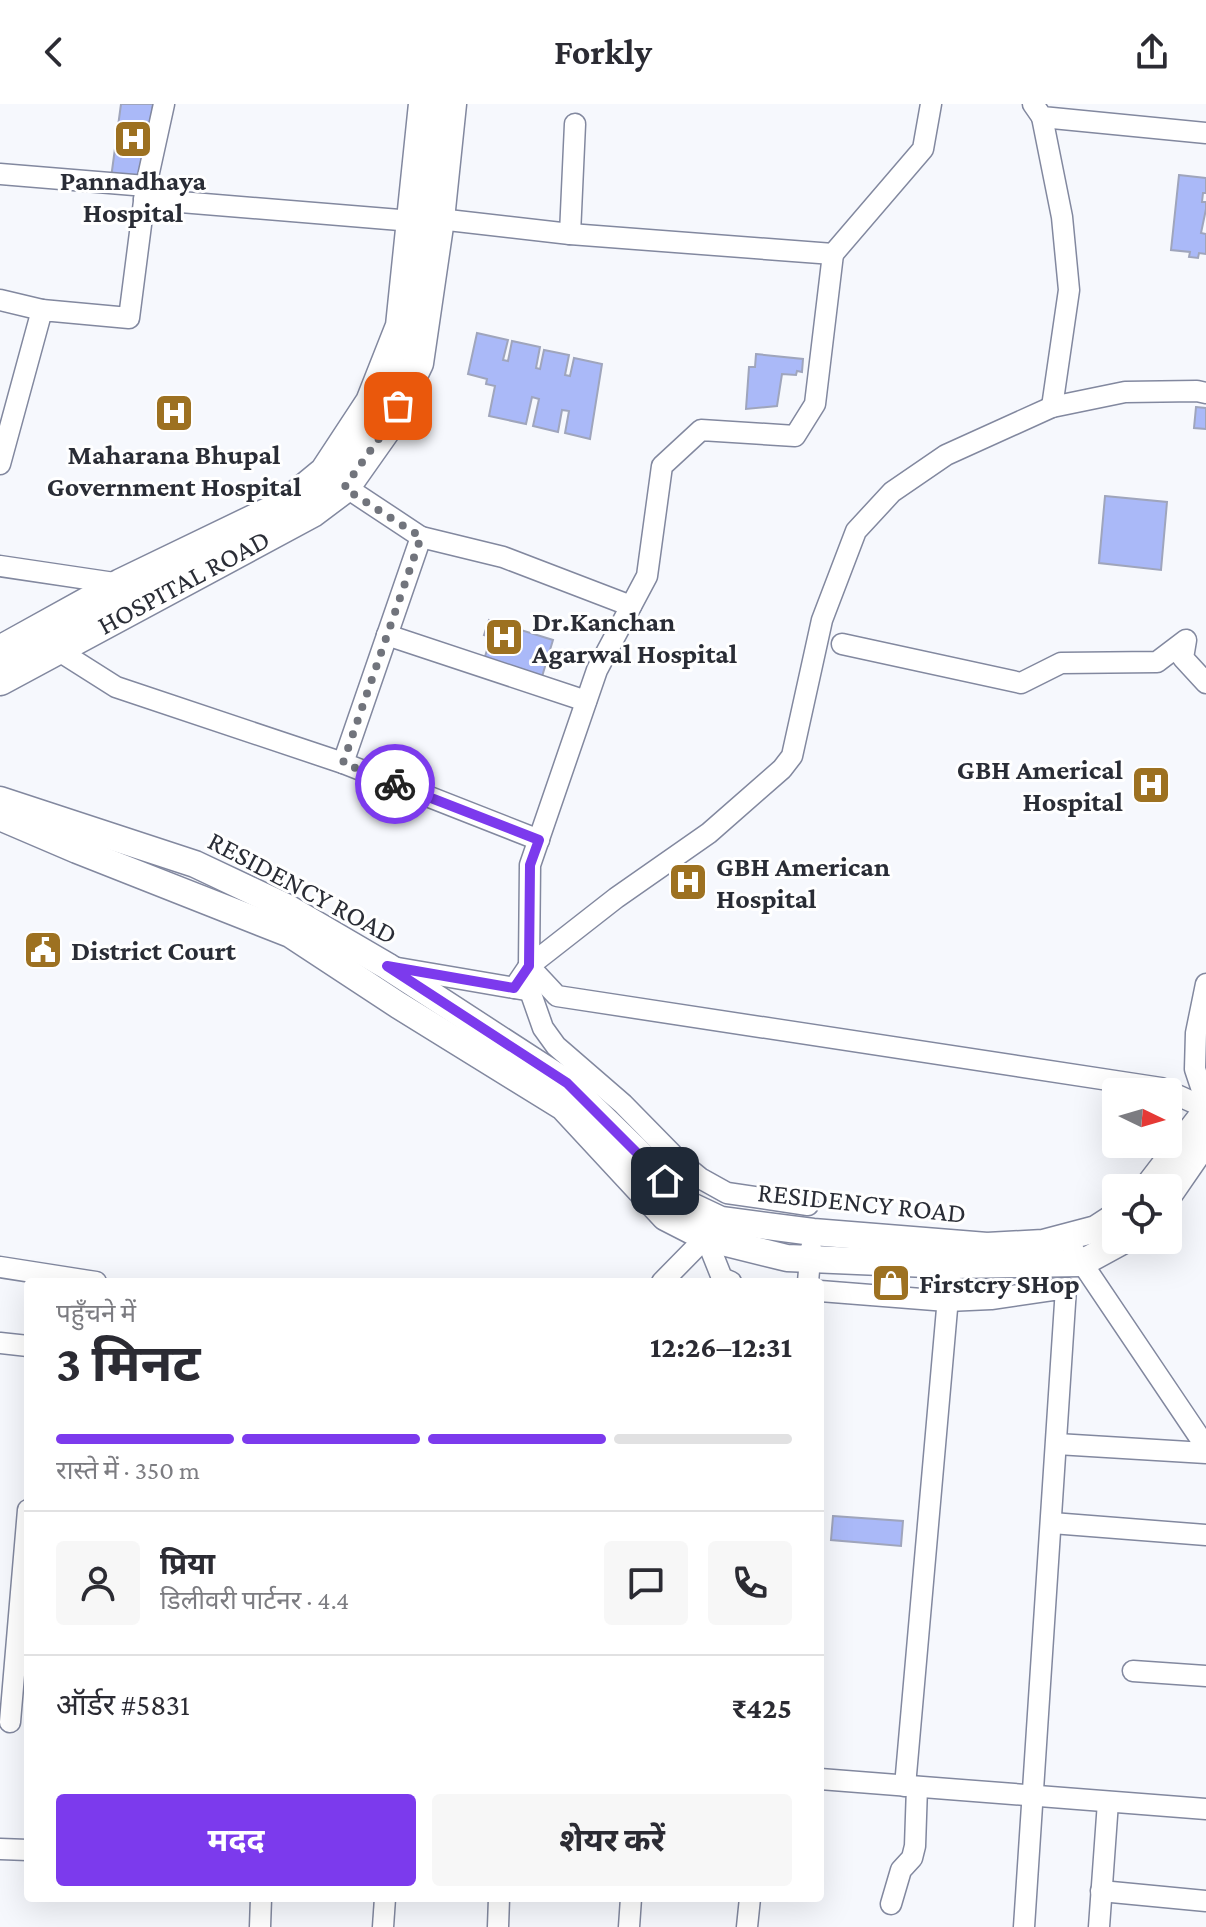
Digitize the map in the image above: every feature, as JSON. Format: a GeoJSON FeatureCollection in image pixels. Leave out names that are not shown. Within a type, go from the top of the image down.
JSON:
{"type":"FeatureCollection","features":[{"type":"Feature","properties":{"kind":"highway"},"geometry":{"type":"LineString","coordinates":[[424,104],[426,220]]}},
{"type":"Feature","properties":{"kind":"highway","name":"HOSPITAL ROAD"},"geometry":{"type":"LineString","coordinates":[[0,680],[312,512],[334,480],[387,427],[418,363],[426,220],[451,104]]}},
{"type":"Feature","properties":{"kind":"highway"},"geometry":{"type":"LineString","coordinates":[[0,651],[121,584],[334,480]]}},
{"type":"Feature","properties":{"kind":"main road","name":"RESIDENCY ROAD"},"geometry":{"type":"LineString","coordinates":[[0,800],[195,864],[286,907],[387,966],[567,1083],[714,1229],[810,1257],[952,1254],[987,1246],[1043,1243],[1102,1225]]}},
{"type":"Feature","properties":{"kind":"main road"},"geometry":{"type":"LineString","coordinates":[[0,817],[290,934],[563,1107],[665,1217],[714,1229]]}},
{"type":"Feature","properties":{"kind":"main road"},"geometry":{"type":"LineString","coordinates":[[1157,1174],[1206,1107]]}},
{"type":"Feature","properties":{"kind":"main road"},"geometry":{"type":"LineString","coordinates":[[1182,1176],[1206,1141]]}},
{"type":"Feature","properties":{"kind":"main road"},"geometry":{"type":"LineString","coordinates":[[952,1254],[1082,1263],[1102,1252]]}},
{"type":"Feature","properties":{"kind":"street"},"geometry":{"type":"LineString","coordinates":[[0,300],[42,310],[129,318],[145,192],[164,104]]}},
{"type":"Feature","properties":{"kind":"street"},"geometry":{"type":"LineString","coordinates":[[808,1205],[727,1193],[700,1178],[623,1104],[556,1046],[522,990],[529,966],[530,865],[597,670],[647,576],[662,466],[701,430],[795,436],[815,404],[833,254],[923,149],[931,104]]}},
{"type":"Feature","properties":{"kind":"street"},"geometry":{"type":"LineString","coordinates":[[1052,407],[1069,290],[1062,217],[1037,110],[1206,133]]}},
{"type":"Feature","properties":{"kind":"street"},"geometry":{"type":"LineString","coordinates":[[570,234],[575,124]]}},
{"type":"Feature","properties":{"kind":"street"},"geometry":{"type":"LineString","coordinates":[[0,174],[145,192],[570,234],[833,254]]}},
{"type":"Feature","properties":{"kind":"street"},"geometry":{"type":"LineString","coordinates":[[0,464],[42,310]]}},
{"type":"Feature","properties":{"kind":"street"},"geometry":{"type":"LineString","coordinates":[[529,966],[616,898],[709,833],[782,769],[792,756],[828,605],[856,531],[892,492],[946,455],[1052,407],[1125,392],[1206,393]]}},
{"type":"Feature","properties":{"kind":"street"},"geometry":{"type":"LineString","coordinates":[[334,480],[421,537],[503,557],[631,606]]}},
{"type":"Feature","properties":{"kind":"street"},"geometry":{"type":"LineString","coordinates":[[343,763],[421,537]]}},
{"type":"Feature","properties":{"kind":"street"},"geometry":{"type":"LineString","coordinates":[[0,566],[121,584]]}},
{"type":"Feature","properties":{"kind":"street"},"geometry":{"type":"LineString","coordinates":[[387,635],[586,701]]}},
{"type":"Feature","properties":{"kind":"street"},"geometry":{"type":"LineString","coordinates":[[842,644],[1021,683],[1061,663],[1157,662],[1186,640],[1183,658],[1206,683]]}},
{"type":"Feature","properties":{"kind":"street"},"geometry":{"type":"LineString","coordinates":[[56,649],[116,687],[343,763],[539,840]]}},
{"type":"Feature","properties":{"kind":"street"},"geometry":{"type":"LineString","coordinates":[[365,984],[387,966],[557,996],[1161,1088],[1206,1107]]}},
{"type":"Feature","properties":{"kind":"street"},"geometry":{"type":"LineString","coordinates":[[529,966],[557,996]]}},
{"type":"Feature","properties":{"kind":"street"},"geometry":{"type":"LineString","coordinates":[[1206,984],[1196,1033],[1195,1069],[1206,1107]]}},
{"type":"Feature","properties":{"kind":"street"},"geometry":{"type":"LineString","coordinates":[[671,1278],[714,1229]]}},
{"type":"Feature","properties":{"kind":"street"},"geometry":{"type":"LineString","coordinates":[[714,1229],[722,1278]]}},
{"type":"Feature","properties":{"kind":"street"},"geometry":{"type":"LineString","coordinates":[[1065,1237],[1206,1450]]}},
{"type":"Feature","properties":{"kind":"street"},"geometry":{"type":"LineString","coordinates":[[891,1904],[901,1870],[912,1858],[915,1846],[911,1786],[952,1254]]}},
{"type":"Feature","properties":{"kind":"street"},"geometry":{"type":"LineString","coordinates":[[0,1267],[70,1278]]}},
{"type":"Feature","properties":{"kind":"street"},"geometry":{"type":"LineString","coordinates":[[824,1291],[947,1301],[991,1299],[1066,1288],[1024,1927]]}},
{"type":"Feature","properties":{"kind":"street"},"geometry":{"type":"LineString","coordinates":[[0,1343],[24,1346]]}},
{"type":"Feature","properties":{"kind":"street"},"geometry":{"type":"LineString","coordinates":[[1057,1444],[1206,1450]]}},
{"type":"Feature","properties":{"kind":"street"},"geometry":{"type":"LineString","coordinates":[[1052,1523],[1206,1535]]}},
{"type":"Feature","properties":{"kind":"street"},"geometry":{"type":"LineString","coordinates":[[13,1722],[24,1567]]}},
{"type":"Feature","properties":{"kind":"street"},"geometry":{"type":"LineString","coordinates":[[1133,1671],[1206,1676]]}},
{"type":"Feature","properties":{"kind":"street"},"geometry":{"type":"LineString","coordinates":[[824,1779],[1206,1809]]}},
{"type":"Feature","properties":{"kind":"street"},"geometry":{"type":"LineString","coordinates":[[1099,1927],[1108,1802]]}},
{"type":"Feature","properties":{"kind":"street"},"geometry":{"type":"LineString","coordinates":[[0,1849],[24,1850]]}},
{"type":"Feature","properties":{"kind":"street"},"geometry":{"type":"LineString","coordinates":[[1101,1891],[1206,1901]]}},
{"type":"Feature","properties":{"kind":"street"},"geometry":{"type":"LineString","coordinates":[[260,1927],[261,1902]]}},
{"type":"Feature","properties":{"kind":"street"},"geometry":{"type":"LineString","coordinates":[[383,1927],[385,1902]]}},
{"type":"Feature","properties":{"kind":"street"},"geometry":{"type":"LineString","coordinates":[[498,1927],[499,1902]]}},
{"type":"Feature","properties":{"kind":"street"},"geometry":{"type":"LineString","coordinates":[[629,1927],[631,1902]]}},
{"type":"Feature","properties":{"kind":"street"},"geometry":{"type":"LineString","coordinates":[[747,1927],[750,1902]]}},
{"type":"Feature","properties":{"kind":"building"},"geometry":{"type":"Polygon","coordinates":[[[121,104],[153,104],[143,182],[111,178],[121,104]]]}},
{"type":"Feature","properties":{"kind":"building"},"geometry":{"type":"Polygon","coordinates":[[[1179,175],[1206,178],[1206,193],[1203,193],[1202,202],[1206,202],[1206,209],[1201,233],[1206,234],[1206,254],[1199,253],[1198,258],[1189,257],[1190,252],[1171,250],[1179,175]]]}},
{"type":"Feature","properties":{"kind":"building"},"geometry":{"type":"Polygon","coordinates":[[[477,333],[508,340],[503,360],[508,361],[512,341],[540,347],[536,368],[540,369],[544,350],[569,355],[565,375],[570,376],[574,358],[602,364],[590,439],[565,433],[569,411],[562,410],[558,432],[533,426],[539,399],[532,397],[526,424],[489,416],[495,386],[486,384],[487,379],[468,374],[477,333]]]}},
{"type":"Feature","properties":{"kind":"building"},"geometry":{"type":"Polygon","coordinates":[[[756,354],[803,359],[802,372],[782,374],[777,406],[746,409],[749,367],[755,367],[756,354]]]}},
{"type":"Feature","properties":{"kind":"building"},"geometry":{"type":"Polygon","coordinates":[[[1196,407],[1206,408],[1206,429],[1194,428],[1196,407]]]}},
{"type":"Feature","properties":{"kind":"building"},"geometry":{"type":"Polygon","coordinates":[[[1105,496],[1167,502],[1161,570],[1099,563],[1105,496]]]}},
{"type":"Feature","properties":{"kind":"building"},"geometry":{"type":"Polygon","coordinates":[[[489,620],[553,640],[541,680],[483,663],[491,637],[484,635],[489,620]]]}},
{"type":"Feature","properties":{"kind":"building"},"geometry":{"type":"Polygon","coordinates":[[[833,1516],[903,1521],[901,1546],[831,1540],[833,1516]]]}},
{"type":"Feature","properties":{"kind":"way so far"},"geometry":{"type":"LineString","coordinates":[[395,784],[343,763],[421,537],[344,488],[398,406]]}},
{"type":"Feature","properties":{"kind":"place","name":"Pannadhaya Hospital"},"geometry":{"type":"Point","coordinates":[133,139]}},
{"type":"Feature","properties":{"kind":"place","name":"Maharana Bhupal Government Hospital"},"geometry":{"type":"Point","coordinates":[174,413]}},
{"type":"Feature","properties":{"kind":"place","name":"Dr.Kanchan Agarwal Hospital"},"geometry":{"type":"Point","coordinates":[504,637]}},
{"type":"Feature","properties":{"kind":"place","name":"GBH Americal Hospital"},"geometry":{"type":"Point","coordinates":[1151,785]}},
{"type":"Feature","properties":{"kind":"place","name":"GBH American Hospital"},"geometry":{"type":"Point","coordinates":[688,882]}},
{"type":"Feature","properties":{"kind":"place","name":"District Court"},"geometry":{"type":"Point","coordinates":[43,950]}},
{"type":"Feature","properties":{"kind":"place","name":"Firstcry SHop"},"geometry":{"type":"Point","coordinates":[891,1283]}},
{"type":"Feature","properties":{"kind":"route"},"geometry":{"type":"LineString","coordinates":[[395,784],[539,840],[530,865],[529,966],[514,988],[387,966],[567,1083],[665,1181]]}}]}
